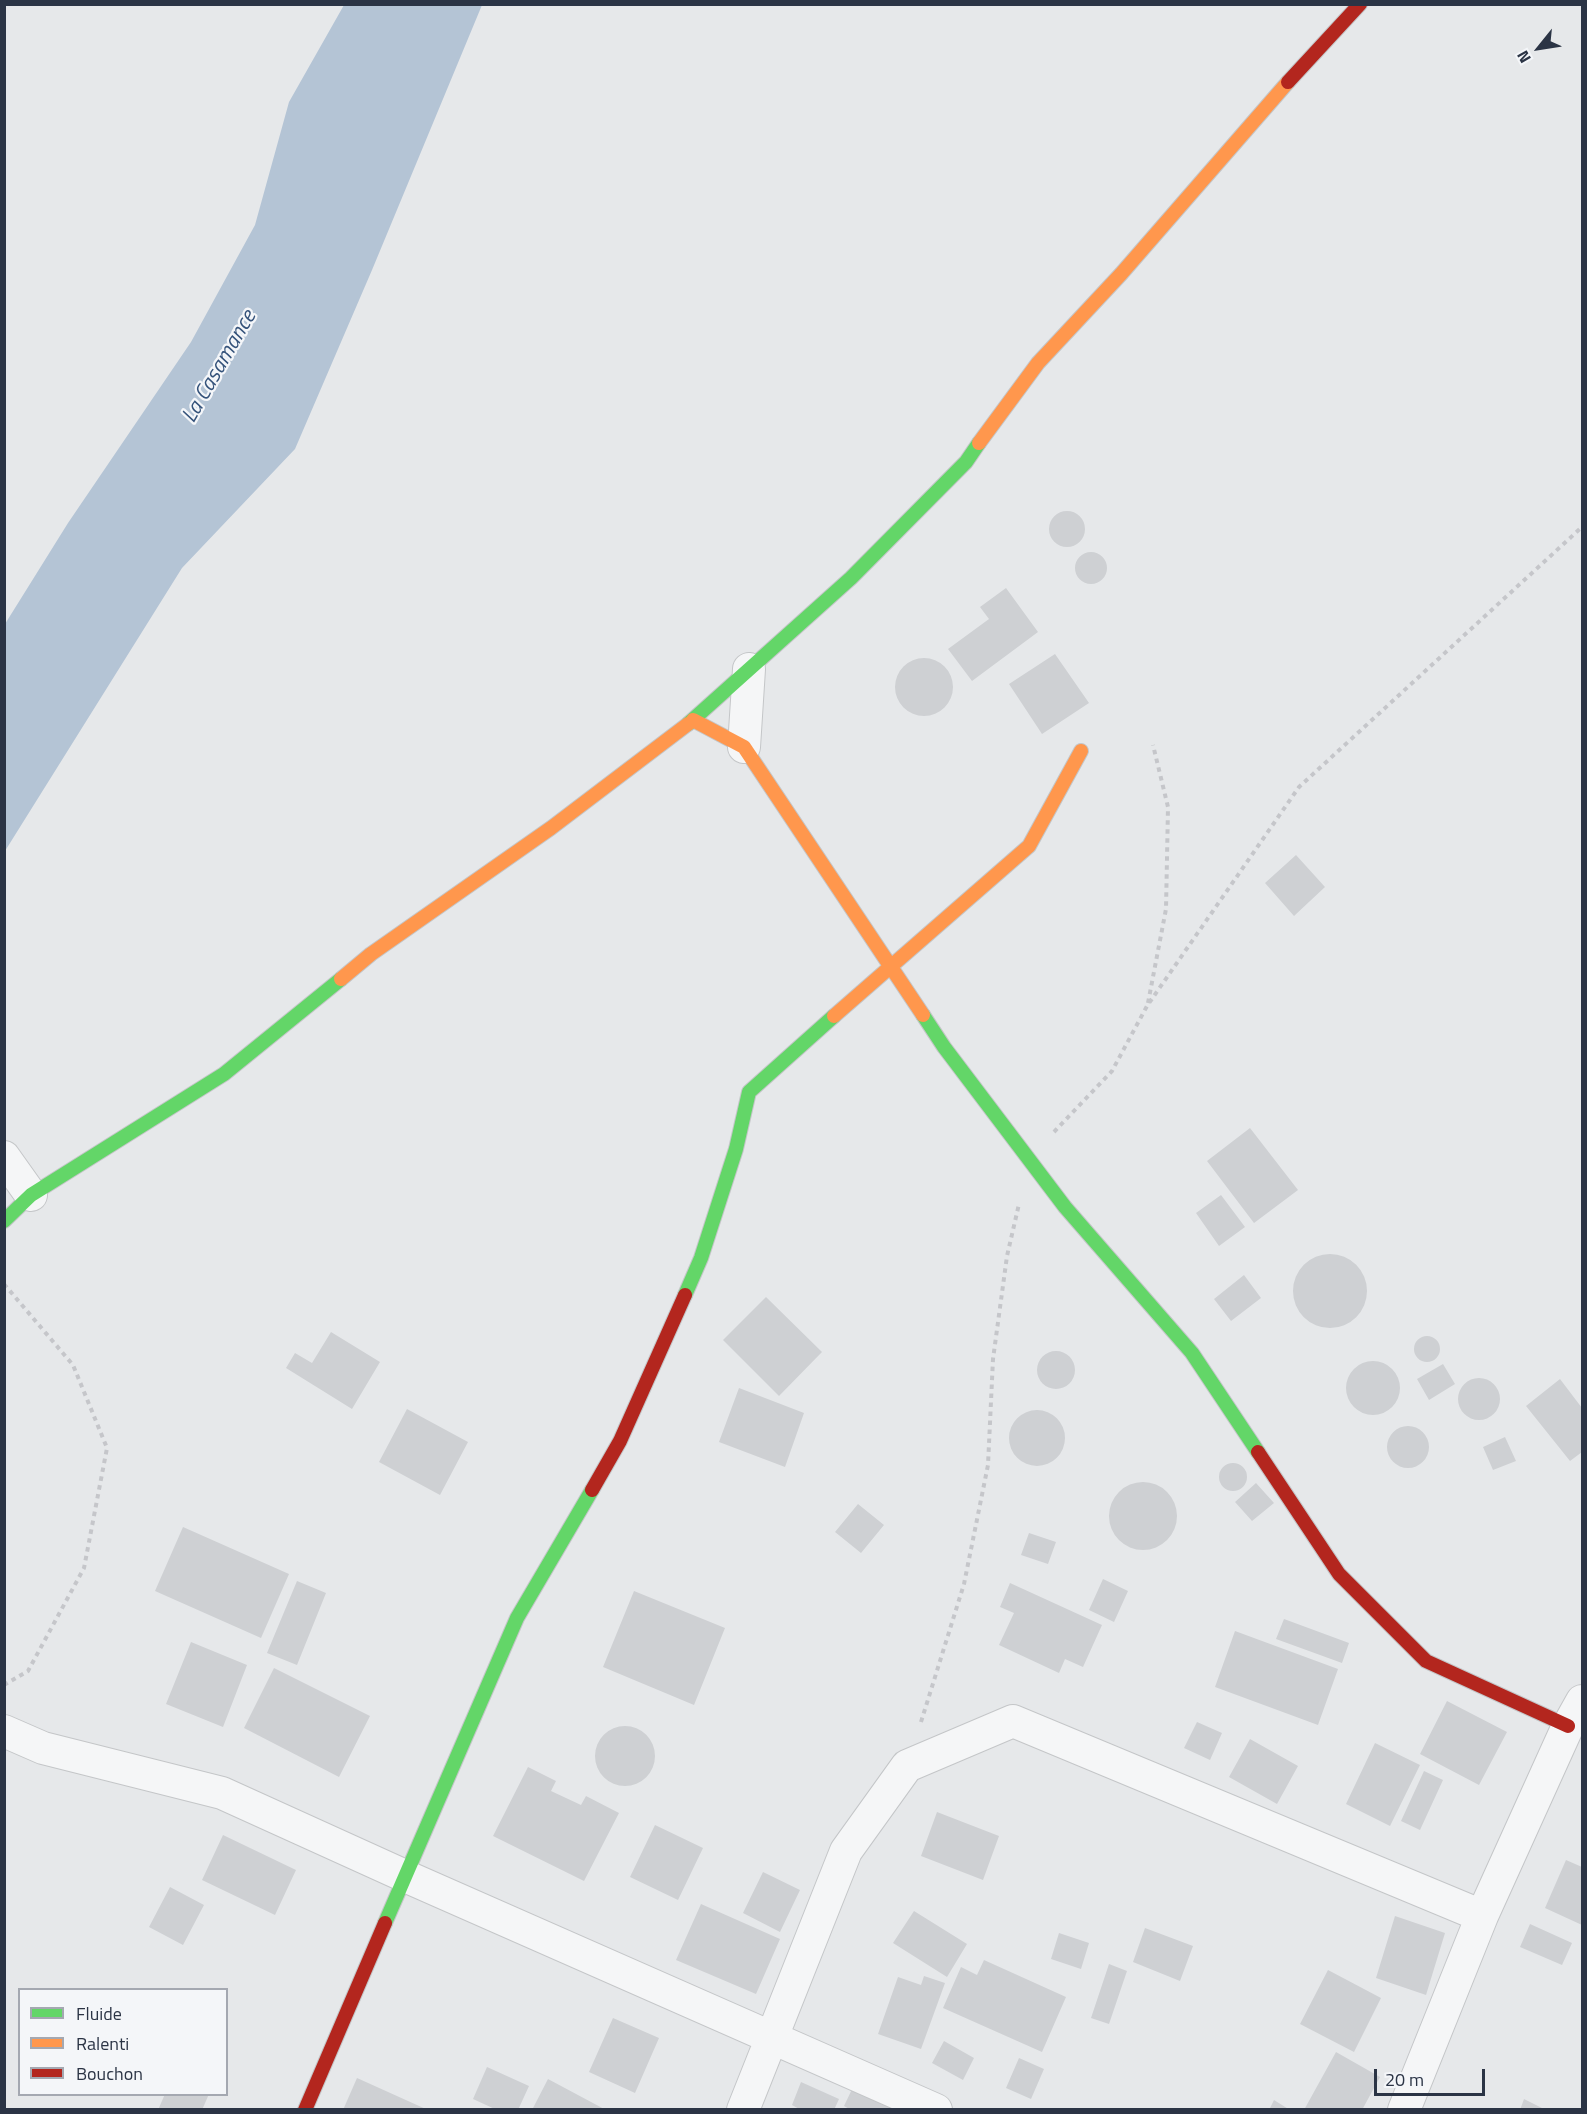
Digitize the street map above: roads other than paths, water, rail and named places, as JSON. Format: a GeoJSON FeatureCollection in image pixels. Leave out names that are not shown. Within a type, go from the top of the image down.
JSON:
{"type":"FeatureCollection","features":[{"type":"Feature","properties":{"kind":"street"},"geometry":{"type":"LineString","coordinates":[[4,1221],[32,1195],[224,1074],[371,954],[551,828],[693,720],[850,578],[966,462],[1038,363],[1121,274],[1280,90],[1360,4]]}},
{"type":"Feature","properties":{"kind":"street"},"geometry":{"type":"LineString","coordinates":[[744,747],[749,669]]}},
{"type":"Feature","properties":{"kind":"street"},"geometry":{"type":"LineString","coordinates":[[693,720],[744,747],[944,1047],[1065,1206],[1192,1353],[1339,1574],[1426,1661],[1575,1714],[1482,1916],[1404,2109]]}},
{"type":"Feature","properties":{"kind":"street"},"geometry":{"type":"LineString","coordinates":[[305,2109],[517,1618],[620,1441],[692,1280],[736,1149],[748,1092],[1029,846],[1081,751]]}},
{"type":"Feature","properties":{"kind":"street"},"geometry":{"type":"LineString","coordinates":[[4,1157],[32,1195]]}},
{"type":"Feature","properties":{"kind":"street"},"geometry":{"type":"LineString","coordinates":[[743,2109],[846,1851],[908,1766],[1013,1721],[1482,1916]]}},
{"type":"Feature","properties":{"kind":"street"},"geometry":{"type":"LineString","coordinates":[[4,1731],[44,1748],[222,1793],[405,1876],[936,2109]]}},
{"type":"Feature","properties":{"kind":"water","name":"La Casamance"},"geometry":{"type":"Polygon","coordinates":[[[344,5],[482,5],[295,449],[182,568],[5,851],[5,624],[68,523],[191,342],[255,225],[289,102],[344,5]]]}}]}
